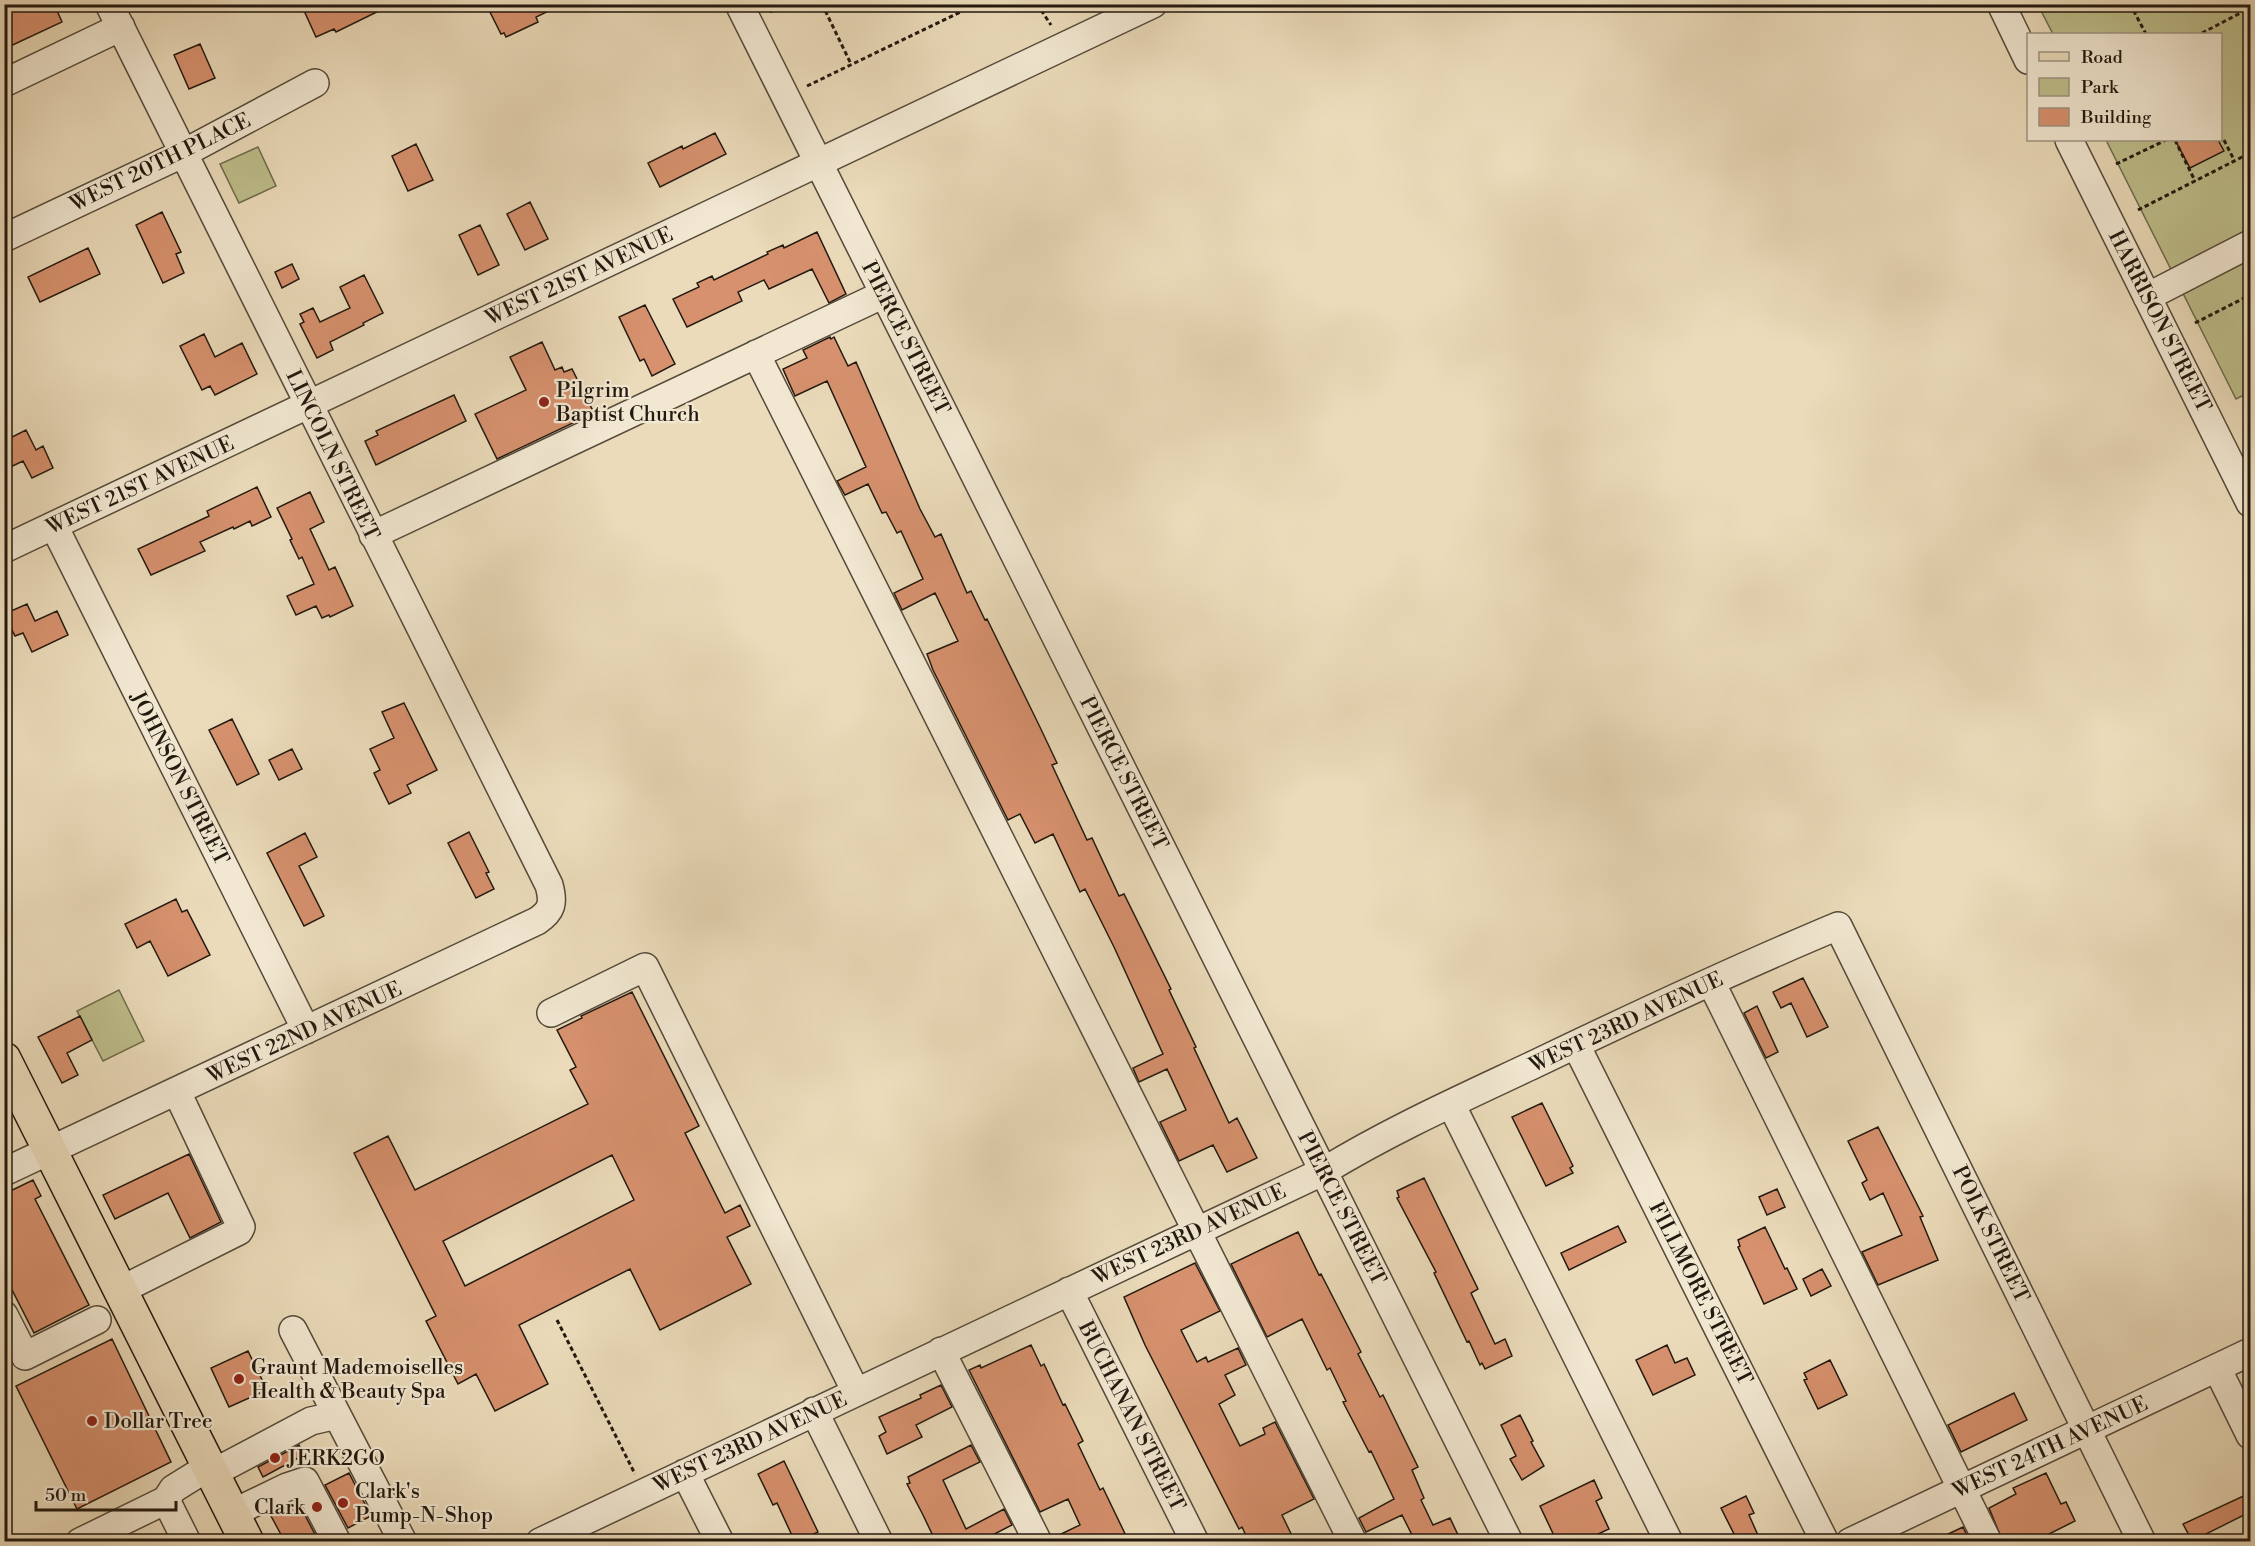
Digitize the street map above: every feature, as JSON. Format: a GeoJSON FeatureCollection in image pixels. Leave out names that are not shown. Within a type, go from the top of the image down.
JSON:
{"type":"FeatureCollection","features":[{"type":"Feature","properties":{"kind":"main road"},"geometry":{"type":"LineString","coordinates":[[4,1059],[240,1527]]}},
{"type":"Feature","properties":{"kind":"street","name":"PIERCE STREET"},"geometry":{"type":"LineString","coordinates":[[739,4],[1509,1542]]}},
{"type":"Feature","properties":{"kind":"street","name":"WEST 21ST AVENUE"},"geometry":{"type":"LineString","coordinates":[[4,549],[1153,4]]}},
{"type":"Feature","properties":{"kind":"street"},"geometry":{"type":"LineString","coordinates":[[2001,4],[2027,58]]}},
{"type":"Feature","properties":{"kind":"street"},"geometry":{"type":"LineString","coordinates":[[4,83],[115,16]]}},
{"type":"Feature","properties":{"kind":"street","name":"LINCOLN STREET"},"geometry":{"type":"LineString","coordinates":[[115,16],[549,885],[552,906]]}},
{"type":"Feature","properties":{"kind":"street","name":"WEST 20TH PLACE"},"geometry":{"type":"LineString","coordinates":[[4,238],[184,153],[315,83]]}},
{"type":"Feature","properties":{"kind":"street","name":"HARRISON STREET"},"geometry":{"type":"LineString","coordinates":[[2069,141],[2250,503]]}},
{"type":"Feature","properties":{"kind":"street"},"geometry":{"type":"LineString","coordinates":[[2147,297],[2250,244]]}},
{"type":"Feature","properties":{"kind":"street"},"geometry":{"type":"LineString","coordinates":[[373,535],[884,294]]}},
{"type":"Feature","properties":{"kind":"street"},"geometry":{"type":"LineString","coordinates":[[756,354],[1353,1542]]}},
{"type":"Feature","properties":{"kind":"street","name":"JOHNSON STREET"},"geometry":{"type":"LineString","coordinates":[[54,526],[306,1030]]}},
{"type":"Feature","properties":{"kind":"street","name":"WEST 22ND AVENUE"},"geometry":{"type":"LineString","coordinates":[[4,1172],[51,1152],[537,921],[547,915],[552,906]]}},
{"type":"Feature","properties":{"kind":"street","name":"WEST 23RD AVENUE"},"geometry":{"type":"LineString","coordinates":[[554,1539],[644,1492],[1324,1171],[1372,1142],[1451,1104],[1711,982],[1838,926]]}},
{"type":"Feature","properties":{"kind":"street","name":"POLK STREET"},"geometry":{"type":"LineString","coordinates":[[1838,926],[2142,1542]]}},
{"type":"Feature","properties":{"kind":"street"},"geometry":{"type":"LineString","coordinates":[[550,1013],[645,967],[856,1392]]}},
{"type":"Feature","properties":{"kind":"street"},"geometry":{"type":"LineString","coordinates":[[1711,982],[1988,1542]]}},
{"type":"Feature","properties":{"kind":"street","name":"FILLMORE STREET"},"geometry":{"type":"LineString","coordinates":[[1576,1045],[1825,1542]]}},
{"type":"Feature","properties":{"kind":"street"},"geometry":{"type":"LineString","coordinates":[[121,1290],[239,1231],[242,1227],[177,1092]]}},
{"type":"Feature","properties":{"kind":"street"},"geometry":{"type":"LineString","coordinates":[[1451,1104],[1669,1542]]}},
{"type":"Feature","properties":{"kind":"street","name":"BUCHANAN STREET"},"geometry":{"type":"LineString","coordinates":[[1069,1291],[1195,1542]]}},
{"type":"Feature","properties":{"kind":"street"},"geometry":{"type":"LineString","coordinates":[[4,1315],[25,1356],[97,1320]]}},
{"type":"Feature","properties":{"kind":"street"},"geometry":{"type":"LineString","coordinates":[[293,1330],[403,1542]]}},
{"type":"Feature","properties":{"kind":"street"},"geometry":{"type":"LineString","coordinates":[[942,1351],[1038,1542]]}},
{"type":"Feature","properties":{"kind":"street","name":"WEST 24TH AVENUE"},"geometry":{"type":"LineString","coordinates":[[1850,1542],[2250,1352]]}},
{"type":"Feature","properties":{"kind":"street"},"geometry":{"type":"LineString","coordinates":[[2217,1368],[2250,1435]]}},
{"type":"Feature","properties":{"kind":"street"},"geometry":{"type":"LineString","coordinates":[[814,1412],[879,1542]]}},
{"type":"Feature","properties":{"kind":"street"},"geometry":{"type":"LineString","coordinates":[[80,1542],[166,1500],[173,1488],[311,1421],[337,1415]]}},
{"type":"Feature","properties":{"kind":"street"},"geometry":{"type":"LineString","coordinates":[[685,1473],[720,1542]]}},
{"type":"Feature","properties":{"kind":"street"},"geometry":{"type":"LineString","coordinates":[[240,1527],[287,1487],[305,1481],[337,1542]]}},
{"type":"Feature","properties":{"kind":"street"},"geometry":{"type":"LineString","coordinates":[[166,1500],[187,1542]]}},
{"type":"Feature","properties":{"kind":"path"},"geometry":{"type":"LineString","coordinates":[[770,12],[785,4]]}},
{"type":"Feature","properties":{"kind":"path"},"geometry":{"type":"LineString","coordinates":[[822,4],[851,64]]}},
{"type":"Feature","properties":{"kind":"path"},"geometry":{"type":"LineString","coordinates":[[807,86],[977,4]]}},
{"type":"Feature","properties":{"kind":"path"},"geometry":{"type":"LineString","coordinates":[[1037,4],[1051,25]]}},
{"type":"Feature","properties":{"kind":"path"},"geometry":{"type":"LineString","coordinates":[[2037,9],[2045,4]]}},
{"type":"Feature","properties":{"kind":"path"},"geometry":{"type":"LineString","coordinates":[[2130,4],[2145,33]]}},
{"type":"Feature","properties":{"kind":"path"},"geometry":{"type":"LineString","coordinates":[[2202,33],[2250,8]]}},
{"type":"Feature","properties":{"kind":"path"},"geometry":{"type":"LineString","coordinates":[[2224,140],[2235,161]]}},
{"type":"Feature","properties":{"kind":"path"},"geometry":{"type":"LineString","coordinates":[[2116,164],[2164,141]]}},
{"type":"Feature","properties":{"kind":"path"},"geometry":{"type":"LineString","coordinates":[[2175,141],[2195,181]]}},
{"type":"Feature","properties":{"kind":"path"},"geometry":{"type":"LineString","coordinates":[[2138,210],[2250,153]]}},
{"type":"Feature","properties":{"kind":"path"},"geometry":{"type":"LineString","coordinates":[[2195,323],[2250,295]]}},
{"type":"Feature","properties":{"kind":"path"},"geometry":{"type":"LineString","coordinates":[[557,1320],[644,1492]]}},
{"type":"Feature","properties":{"kind":"green space"},"geometry":{"type":"Polygon","coordinates":[[[2038,5],[2250,5],[2250,392],[2236,399],[2107,141],[2222,141],[2222,33],[2052,33],[2038,5]]]}},
{"type":"Feature","properties":{"kind":"green space"},"geometry":{"type":"Polygon","coordinates":[[[258,147],[276,186],[239,203],[220,164],[258,147]]]}},
{"type":"Feature","properties":{"kind":"green space"},"geometry":{"type":"Polygon","coordinates":[[[119,990],[144,1041],[103,1061],[77,1011],[119,990]]]}},
{"type":"Feature","properties":{"kind":"building"},"geometry":{"type":"Polygon","coordinates":[[[4,4],[54,4],[62,22],[4,49],[4,4]]]}},
{"type":"Feature","properties":{"kind":"building"},"geometry":{"type":"Polygon","coordinates":[[[301,4],[393,4],[336,32],[334,29],[316,37],[301,4]]]}},
{"type":"Feature","properties":{"kind":"building"},"geometry":{"type":"Polygon","coordinates":[[[486,4],[563,4],[536,17],[538,22],[506,37],[504,33],[501,34],[486,4]]]}},
{"type":"Feature","properties":{"kind":"building"},"geometry":{"type":"Polygon","coordinates":[[[200,44],[215,78],[189,89],[174,55],[200,44]]]}},
{"type":"Feature","properties":{"kind":"building"},"geometry":{"type":"Polygon","coordinates":[[[715,133],[726,154],[660,187],[648,163],[715,133]]]}},
{"type":"Feature","properties":{"kind":"building"},"geometry":{"type":"Polygon","coordinates":[[[2176,141],[2219,141],[2224,151],[2190,168],[2176,141]]]}},
{"type":"Feature","properties":{"kind":"building"},"geometry":{"type":"Polygon","coordinates":[[[416,144],[433,180],[408,191],[392,156],[416,144]]]}},
{"type":"Feature","properties":{"kind":"building"},"geometry":{"type":"Polygon","coordinates":[[[530,202],[548,239],[525,250],[507,214],[530,202]]]}},
{"type":"Feature","properties":{"kind":"building"},"geometry":{"type":"Polygon","coordinates":[[[162,212],[181,252],[176,254],[184,273],[163,283],[136,225],[162,212]]]}},
{"type":"Feature","properties":{"kind":"building"},"geometry":{"type":"Polygon","coordinates":[[[480,225],[499,265],[478,275],[459,235],[480,225]]]}},
{"type":"Feature","properties":{"kind":"building"},"geometry":{"type":"Polygon","coordinates":[[[817,232],[846,294],[829,303],[812,269],[769,289],[764,280],[738,292],[742,301],[687,327],[673,299],[699,287],[697,283],[712,276],[714,280],[768,254],[767,252],[783,245],[784,248],[817,232]]]}},
{"type":"Feature","properties":{"kind":"building"},"geometry":{"type":"Polygon","coordinates":[[[88,248],[100,274],[40,302],[28,277],[88,248]]]}},
{"type":"Feature","properties":{"kind":"building"},"geometry":{"type":"Polygon","coordinates":[[[292,264],[299,279],[282,288],[275,272],[292,264]]]}},
{"type":"Feature","properties":{"kind":"building"},"geometry":{"type":"Polygon","coordinates":[[[364,275],[383,313],[330,342],[333,350],[317,358],[300,324],[304,322],[300,314],[313,308],[320,322],[350,308],[340,287],[364,275]]]}},
{"type":"Feature","properties":{"kind":"building"},"geometry":{"type":"Polygon","coordinates":[[[645,305],[675,364],[652,376],[644,359],[640,361],[619,317],[645,305]]]}},
{"type":"Feature","properties":{"kind":"building"},"geometry":{"type":"Polygon","coordinates":[[[204,334],[215,357],[242,343],[257,374],[215,395],[210,386],[202,390],[180,346],[204,334]]]}},
{"type":"Feature","properties":{"kind":"building"},"geometry":{"type":"Polygon","coordinates":[[[830,337],[831,339],[834,337],[848,366],[856,362],[920,509],[935,537],[941,534],[967,593],[971,591],[985,620],[987,619],[1057,763],[1052,765],[1087,840],[1092,838],[1119,896],[1124,894],[1171,989],[1169,990],[1196,1047],[1194,1048],[1229,1123],[1237,1118],[1257,1158],[1227,1172],[1213,1145],[1179,1161],[1160,1122],[1186,1110],[1167,1069],[1139,1082],[1133,1068],[1163,1054],[1085,889],[1080,892],[1053,834],[1035,843],[1020,814],[1008,820],[927,654],[958,641],[935,593],[902,610],[894,593],[923,579],[901,531],[897,533],[886,512],[882,513],[868,484],[845,495],[837,481],[866,467],[827,381],[795,396],[783,369],[807,358],[803,350],[830,337]]]}},
{"type":"Feature","properties":{"kind":"building","name":"Pilgrim Baptist Church"},"geometry":{"type":"Polygon","coordinates":[[[542,342],[555,370],[562,367],[564,372],[572,369],[594,413],[497,459],[475,414],[526,390],[510,357],[542,342]]]}},
{"type":"Feature","properties":{"kind":"building"},"geometry":{"type":"Polygon","coordinates":[[[454,395],[466,421],[376,465],[365,441],[378,435],[376,431],[454,395]]]}},
{"type":"Feature","properties":{"kind":"building"},"geometry":{"type":"Polygon","coordinates":[[[26,430],[36,450],[43,446],[53,468],[32,478],[23,461],[4,470],[4,441],[26,430]]]}},
{"type":"Feature","properties":{"kind":"building"},"geometry":{"type":"Polygon","coordinates":[[[257,487],[271,517],[252,526],[250,521],[200,542],[205,551],[151,575],[138,549],[209,516],[207,511],[257,487]]]}},
{"type":"Feature","properties":{"kind":"building"},"geometry":{"type":"Polygon","coordinates":[[[310,492],[324,522],[310,529],[329,570],[335,567],[353,606],[330,617],[329,615],[322,618],[316,606],[296,615],[287,596],[314,584],[302,557],[299,559],[277,508],[310,492]]]}},
{"type":"Feature","properties":{"kind":"building"},"geometry":{"type":"Polygon","coordinates":[[[27,604],[35,621],[57,611],[68,635],[32,652],[23,633],[15,636],[4,614],[27,604]]]}},
{"type":"Feature","properties":{"kind":"building"},"geometry":{"type":"Polygon","coordinates":[[[404,703],[437,770],[407,785],[411,793],[389,804],[374,773],[380,770],[370,749],[394,738],[382,712],[404,703]]]}},
{"type":"Feature","properties":{"kind":"building"},"geometry":{"type":"Polygon","coordinates":[[[232,719],[259,774],[237,785],[209,730],[232,719]]]}},
{"type":"Feature","properties":{"kind":"building"},"geometry":{"type":"Polygon","coordinates":[[[292,749],[302,769],[279,780],[269,760],[292,749]]]}},
{"type":"Feature","properties":{"kind":"building"},"geometry":{"type":"Polygon","coordinates":[[[469,832],[489,872],[486,873],[494,889],[476,898],[448,843],[469,832]]]}},
{"type":"Feature","properties":{"kind":"building"},"geometry":{"type":"Polygon","coordinates":[[[305,833],[317,857],[299,866],[324,916],[304,926],[267,853],[305,833]]]}},
{"type":"Feature","properties":{"kind":"building"},"geometry":{"type":"Polygon","coordinates":[[[176,899],[182,912],[187,910],[210,955],[168,976],[150,941],[137,948],[125,924],[176,899]]]}},
{"type":"Feature","properties":{"kind":"building"},"geometry":{"type":"Polygon","coordinates":[[[1803,978],[1828,1027],[1807,1037],[1791,1003],[1781,1008],[1773,992],[1803,978]]]}},
{"type":"Feature","properties":{"kind":"building"},"geometry":{"type":"Polygon","coordinates":[[[632,992],[699,1126],[685,1133],[725,1213],[740,1205],[750,1226],[727,1237],[751,1284],[660,1330],[630,1269],[519,1325],[548,1384],[495,1411],[476,1374],[458,1384],[426,1321],[436,1316],[354,1153],[388,1136],[415,1190],[588,1104],[570,1070],[576,1067],[557,1030],[582,1018],[581,1016],[632,992]],[[612,1155],[443,1241],[465,1286],[634,1200],[612,1155]]]}},
{"type":"Feature","properties":{"kind":"building"},"geometry":{"type":"Polygon","coordinates":[[[1757,1006],[1778,1052],[1766,1058],[1744,1013],[1757,1006]]]}},
{"type":"Feature","properties":{"kind":"building"},"geometry":{"type":"Polygon","coordinates":[[[80,1016],[92,1040],[67,1053],[78,1075],[62,1083],[38,1037],[80,1016]]]}},
{"type":"Feature","properties":{"kind":"building"},"geometry":{"type":"Polygon","coordinates":[[[1542,1103],[1573,1166],[1570,1168],[1573,1173],[1546,1186],[1512,1117],[1542,1103]]]}},
{"type":"Feature","properties":{"kind":"building"},"geometry":{"type":"Polygon","coordinates":[[[1878,1127],[1923,1216],[1920,1217],[1938,1260],[1878,1285],[1862,1252],[1902,1235],[1883,1193],[1870,1200],[1862,1183],[1867,1180],[1848,1141],[1878,1127]]]}},
{"type":"Feature","properties":{"kind":"building"},"geometry":{"type":"Polygon","coordinates":[[[189,1154],[221,1222],[190,1238],[168,1193],[115,1219],[103,1195],[189,1154]]]}},
{"type":"Feature","properties":{"kind":"building"},"geometry":{"type":"Polygon","coordinates":[[[1424,1178],[1478,1289],[1471,1293],[1495,1344],[1505,1339],[1512,1356],[1485,1369],[1482,1363],[1480,1365],[1469,1341],[1467,1342],[1434,1273],[1436,1272],[1397,1198],[1399,1197],[1397,1191],[1424,1178]]]}},
{"type":"Feature","properties":{"kind":"building"},"geometry":{"type":"Polygon","coordinates":[[[33,1180],[41,1196],[35,1199],[89,1305],[34,1333],[4,1274],[4,1194],[33,1180]]]}},
{"type":"Feature","properties":{"kind":"building"},"geometry":{"type":"Polygon","coordinates":[[[1777,1189],[1785,1207],[1767,1215],[1759,1197],[1777,1189]]]}},
{"type":"Feature","properties":{"kind":"building"},"geometry":{"type":"Polygon","coordinates":[[[1618,1226],[1626,1242],[1569,1270],[1561,1253],[1618,1226]]]}},
{"type":"Feature","properties":{"kind":"building"},"geometry":{"type":"Polygon","coordinates":[[[1765,1227],[1797,1289],[1764,1304],[1738,1247],[1740,1246],[1738,1240],[1765,1227]]]}},
{"type":"Feature","properties":{"kind":"building"},"geometry":{"type":"Polygon","coordinates":[[[1298,1232],[1361,1352],[1358,1354],[1380,1397],[1383,1395],[1418,1467],[1412,1470],[1424,1498],[1421,1500],[1433,1525],[1450,1518],[1459,1537],[1450,1542],[1400,1542],[1412,1535],[1402,1515],[1366,1532],[1359,1518],[1394,1499],[1371,1451],[1369,1452],[1343,1402],[1346,1401],[1330,1368],[1327,1370],[1302,1319],[1267,1337],[1231,1264],[1298,1232]]]}},
{"type":"Feature","properties":{"kind":"building"},"geometry":{"type":"Polygon","coordinates":[[[1195,1263],[1220,1311],[1181,1330],[1197,1362],[1206,1357],[1208,1362],[1238,1348],[1246,1365],[1225,1375],[1235,1395],[1219,1404],[1240,1446],[1265,1434],[1263,1428],[1275,1422],[1314,1499],[1282,1515],[1295,1542],[1249,1542],[1242,1527],[1239,1529],[1145,1345],[1124,1297],[1195,1263]]]}},
{"type":"Feature","properties":{"kind":"building"},"geometry":{"type":"Polygon","coordinates":[[[1822,1269],[1831,1286],[1811,1296],[1803,1279],[1822,1269]]]}},
{"type":"Feature","properties":{"kind":"building"},"geometry":{"type":"Polygon","coordinates":[[[112,1339],[171,1462],[77,1509],[16,1386],[112,1339]]]}},
{"type":"Feature","properties":{"kind":"building"},"geometry":{"type":"Polygon","coordinates":[[[1031,1345],[1041,1366],[1044,1364],[1063,1405],[1065,1404],[1083,1441],[1078,1444],[1100,1490],[1103,1488],[1129,1542],[1054,1542],[1053,1538],[1080,1525],[1068,1499],[1040,1512],[969,1370],[980,1365],[981,1368],[1031,1345]]]}},
{"type":"Feature","properties":{"kind":"building"},"geometry":{"type":"Polygon","coordinates":[[[1667,1345],[1675,1363],[1687,1358],[1695,1375],[1653,1395],[1636,1360],[1667,1345]]]}},
{"type":"Feature","properties":{"kind":"building","name":"Graunt Mademoiselles Health & Beauty Spa"},"geometry":{"type":"Polygon","coordinates":[[[248,1351],[267,1390],[229,1407],[211,1368],[248,1351]]]}},
{"type":"Feature","properties":{"kind":"building"},"geometry":{"type":"Polygon","coordinates":[[[1830,1360],[1847,1395],[1818,1409],[1804,1380],[1807,1379],[1804,1373],[1830,1360]]]}},
{"type":"Feature","properties":{"kind":"building"},"geometry":{"type":"Polygon","coordinates":[[[941,1385],[952,1407],[916,1425],[922,1437],[887,1454],[879,1436],[886,1432],[879,1417],[921,1398],[920,1395],[941,1385]]]}},
{"type":"Feature","properties":{"kind":"building"},"geometry":{"type":"Polygon","coordinates":[[[2014,1393],[2027,1420],[1961,1452],[1948,1425],[2014,1393]]]}},
{"type":"Feature","properties":{"kind":"building"},"geometry":{"type":"Polygon","coordinates":[[[1520,1415],[1544,1466],[1522,1480],[1510,1459],[1516,1456],[1501,1425],[1520,1415]]]}},
{"type":"Feature","properties":{"kind":"building"},"geometry":{"type":"Polygon","coordinates":[[[299,1445],[304,1455],[263,1477],[258,1467],[299,1445]]]}},
{"type":"Feature","properties":{"kind":"building"},"geometry":{"type":"Polygon","coordinates":[[[971,1445],[980,1462],[943,1480],[966,1529],[1004,1509],[1012,1525],[979,1542],[940,1542],[938,1536],[934,1538],[907,1484],[910,1483],[908,1477],[971,1445]]]}},
{"type":"Feature","properties":{"kind":"building"},"geometry":{"type":"Polygon","coordinates":[[[784,1461],[818,1532],[797,1542],[777,1503],[773,1505],[758,1474],[784,1461]]]}},
{"type":"Feature","properties":{"kind":"building","name":"Clark's Pump-N-Shop"},"geometry":{"type":"Polygon","coordinates":[[[349,1473],[371,1516],[348,1528],[325,1485],[349,1473]]]}},
{"type":"Feature","properties":{"kind":"building"},"geometry":{"type":"Polygon","coordinates":[[[2046,1473],[2061,1504],[2066,1502],[2075,1521],[2033,1542],[2003,1542],[1989,1508],[2016,1494],[2013,1488],[2046,1473]]]}},
{"type":"Feature","properties":{"kind":"building"},"geometry":{"type":"Polygon","coordinates":[[[1594,1480],[1602,1498],[1596,1501],[1609,1529],[1592,1537],[1594,1542],[1557,1542],[1540,1506],[1594,1480]]]}},
{"type":"Feature","properties":{"kind":"building"},"geometry":{"type":"Polygon","coordinates":[[[2250,1493],[2250,1512],[2192,1541],[2183,1524],[2250,1493]]]}},
{"type":"Feature","properties":{"kind":"building"},"geometry":{"type":"Polygon","coordinates":[[[1746,1496],[1754,1513],[1749,1515],[1761,1542],[1738,1542],[1721,1508],[1746,1496]]]}},
{"type":"Feature","properties":{"kind":"building"},"geometry":{"type":"Polygon","coordinates":[[[298,1502],[318,1540],[316,1542],[285,1542],[271,1516],[298,1502]]]}},
{"type":"Feature","properties":{"kind":"building"},"geometry":{"type":"Polygon","coordinates":[[[1963,1527],[1970,1542],[1931,1542],[1963,1527]]]}},
{"type":"Feature","properties":{"kind":"place","name":"Pilgrim Baptist Church"},"geometry":{"type":"Point","coordinates":[544,402]}},
{"type":"Feature","properties":{"kind":"place","name":"Graunt Mademoiselles Health & Beauty Spa"},"geometry":{"type":"Point","coordinates":[239,1379]}},
{"type":"Feature","properties":{"kind":"place","name":"Dollar Tree"},"geometry":{"type":"Point","coordinates":[92,1421]}},
{"type":"Feature","properties":{"kind":"place","name":"JERK2GO"},"geometry":{"type":"Point","coordinates":[275,1458]}},
{"type":"Feature","properties":{"kind":"place","name":"Clark's Pump-N-Shop"},"geometry":{"type":"Point","coordinates":[343,1503]}},
{"type":"Feature","properties":{"kind":"place","name":"Clark"},"geometry":{"type":"Point","coordinates":[317,1507]}}]}
